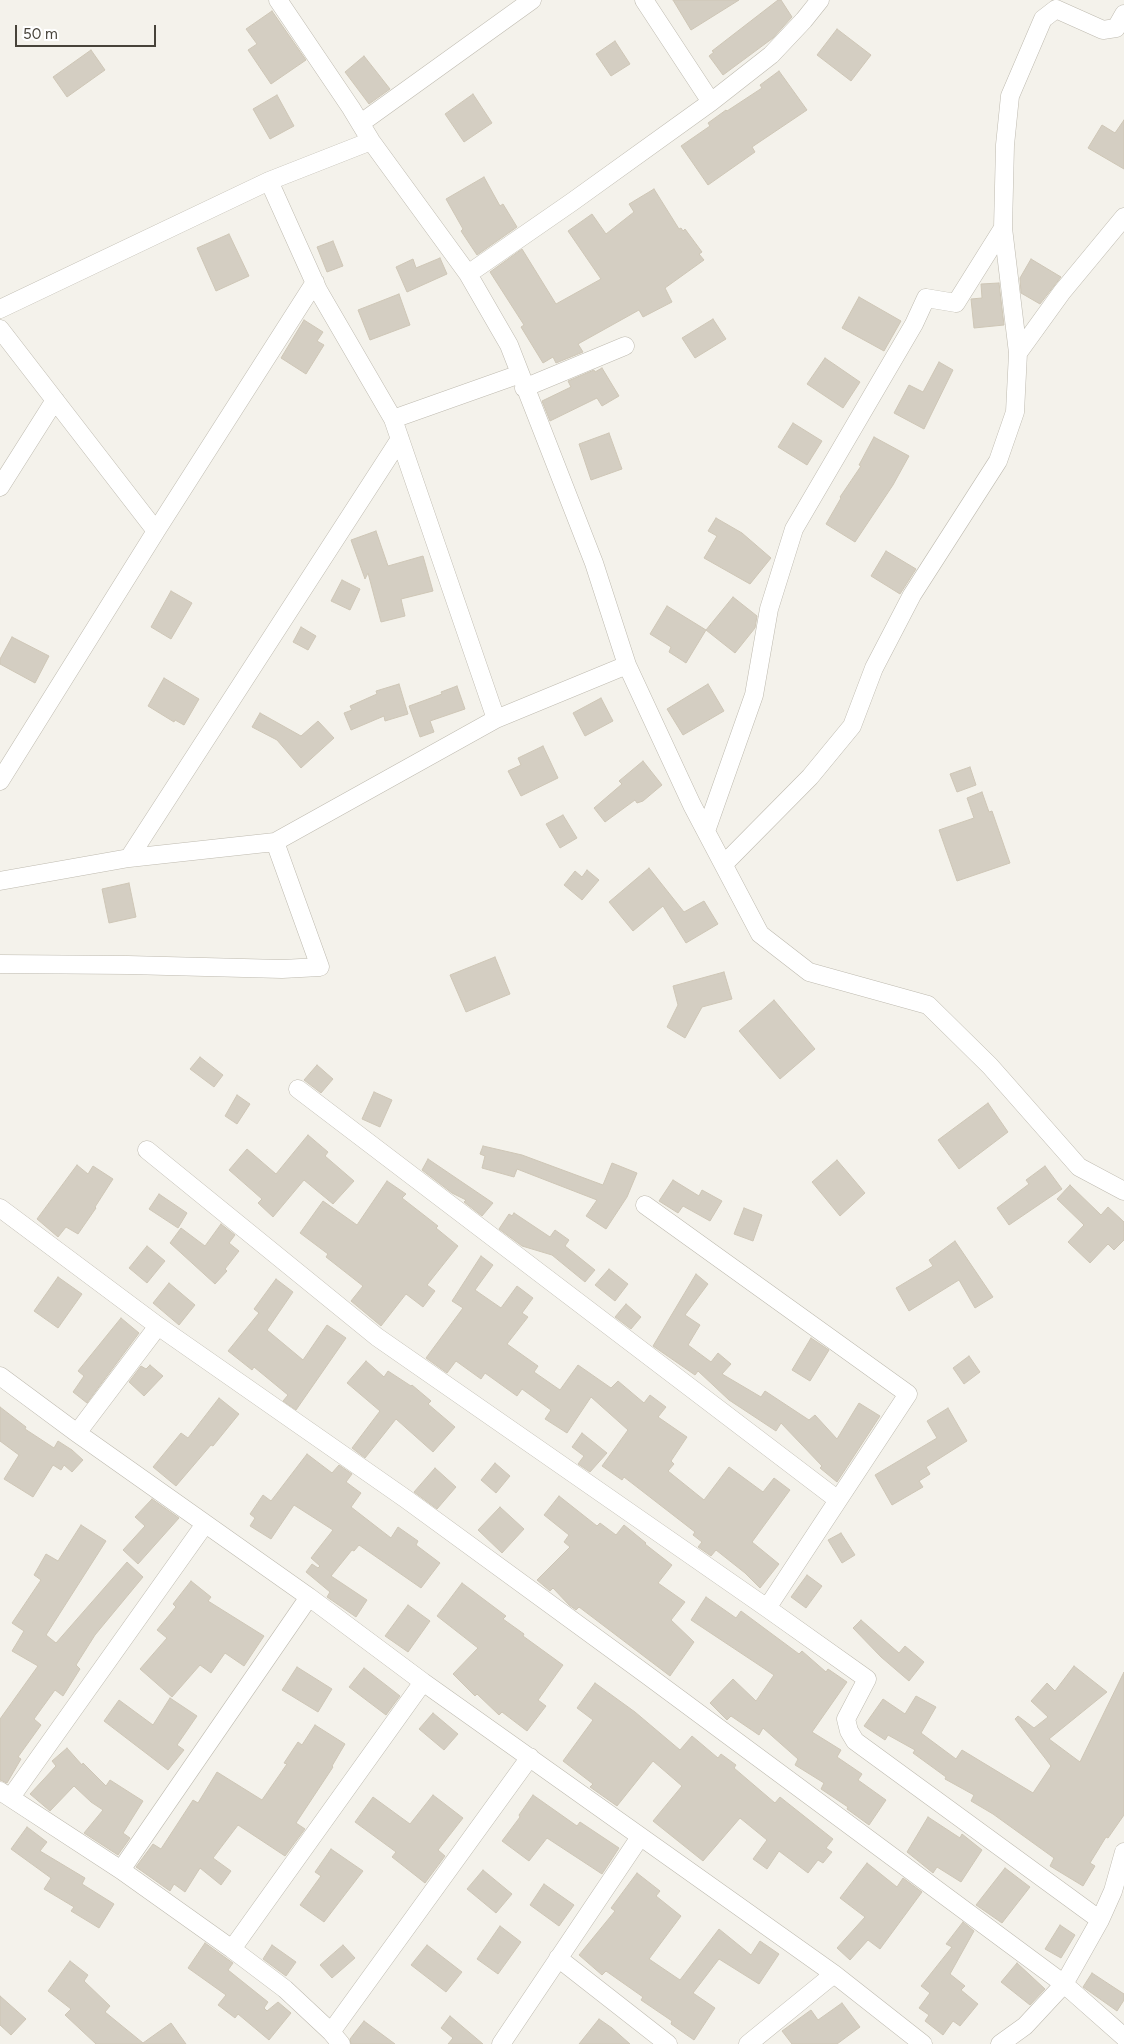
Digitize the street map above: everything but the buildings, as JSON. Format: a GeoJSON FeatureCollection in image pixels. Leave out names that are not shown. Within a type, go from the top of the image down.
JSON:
{"type":"FeatureCollection","features":[{"type":"Feature","properties":{"kind":"street"},"geometry":{"type":"LineString","coordinates":[[278,0],[372,141],[468,274],[508,345],[594,563],[627,665],[692,805],[760,934],[808,972],[928,1005],[990,1066],[1079,1167],[1124,1191]]}},
{"type":"Feature","properties":{"kind":"street"},"geometry":{"type":"LineString","coordinates":[[361,123],[532,0]]}},
{"type":"Feature","properties":{"kind":"street"},"geometry":{"type":"LineString","coordinates":[[644,0],[711,102]]}},
{"type":"Feature","properties":{"kind":"street"},"geometry":{"type":"LineString","coordinates":[[468,274],[711,102],[771,55],[820,0]]}},
{"type":"Feature","properties":{"kind":"street"},"geometry":{"type":"LineString","coordinates":[[724,864],[810,777],[852,726],[874,668],[912,595],[998,461],[1015,412],[1018,354],[1003,228],[1005,145],[1010,96],[1043,20],[1056,8],[1103,30],[1116,28],[1124,14]]}},
{"type":"Feature","properties":{"kind":"street"},"geometry":{"type":"LineString","coordinates":[[0,309],[269,181],[372,141]]}},
{"type":"Feature","properties":{"kind":"street"},"geometry":{"type":"LineString","coordinates":[[269,181],[315,282],[393,419],[496,720]]}},
{"type":"Feature","properties":{"kind":"street"},"geometry":{"type":"LineString","coordinates":[[1018,354],[1062,292],[1124,217]]}},
{"type":"Feature","properties":{"kind":"street"},"geometry":{"type":"LineString","coordinates":[[706,831],[754,695],[769,609],[794,529],[914,324],[926,298],[956,303],[1003,228]]}},
{"type":"Feature","properties":{"kind":"street"},"geometry":{"type":"LineString","coordinates":[[0,781],[156,531],[315,282]]}},
{"type":"Feature","properties":{"kind":"street"},"geometry":{"type":"LineString","coordinates":[[0,329],[156,531]]}},
{"type":"Feature","properties":{"kind":"street"},"geometry":{"type":"LineString","coordinates":[[393,419],[522,381],[625,346]]}},
{"type":"Feature","properties":{"kind":"street"},"geometry":{"type":"LineString","coordinates":[[0,487],[55,400]]}},
{"type":"Feature","properties":{"kind":"street"},"geometry":{"type":"LineString","coordinates":[[130,858],[400,439]]}},
{"type":"Feature","properties":{"kind":"street"},"geometry":{"type":"LineString","coordinates":[[0,881],[130,858],[275,842],[496,720],[627,665]]}},
{"type":"Feature","properties":{"kind":"street"},"geometry":{"type":"LineString","coordinates":[[0,964],[128,965],[282,970],[320,967],[275,842]]}},
{"type":"Feature","properties":{"kind":"street"},"geometry":{"type":"LineString","coordinates":[[298,1089],[838,1500]]}},
{"type":"Feature","properties":{"kind":"street"},"geometry":{"type":"LineString","coordinates":[[147,1150],[376,1337],[768,1608],[867,1679],[846,1719],[849,1731],[855,1741],[1100,1920]]}},
{"type":"Feature","properties":{"kind":"street"},"geometry":{"type":"LineString","coordinates":[[645,1205],[908,1394],[768,1608]]}},
{"type":"Feature","properties":{"kind":"street"},"geometry":{"type":"LineString","coordinates":[[0,1208],[158,1326],[406,1499],[1064,1984],[1124,2037]]}},
{"type":"Feature","properties":{"kind":"street"},"geometry":{"type":"LineString","coordinates":[[77,1434],[158,1326]]}},
{"type":"Feature","properties":{"kind":"street"},"geometry":{"type":"LineString","coordinates":[[0,1376],[77,1434],[309,1597],[423,1682],[834,1974],[923,2044]]}},
{"type":"Feature","properties":{"kind":"street"},"geometry":{"type":"LineString","coordinates":[[205,1524],[5,1794],[121,1870],[232,1949],[285,1989],[336,2038],[530,1758]]}},
{"type":"Feature","properties":{"kind":"street"},"geometry":{"type":"LineString","coordinates":[[121,1870],[309,1597]]}},
{"type":"Feature","properties":{"kind":"street"},"geometry":{"type":"LineString","coordinates":[[232,1949],[423,1682]]}},
{"type":"Feature","properties":{"kind":"street"},"geometry":{"type":"LineString","coordinates":[[501,2044],[640,1836]]}},
{"type":"Feature","properties":{"kind":"street"},"geometry":{"type":"LineString","coordinates":[[1000,2044],[1025,2026],[1064,1984],[1100,1920],[1113,1892],[1124,1852]]}},
{"type":"Feature","properties":{"kind":"street"},"geometry":{"type":"LineString","coordinates":[[558,1958],[668,2044]]}},
{"type":"Feature","properties":{"kind":"street"},"geometry":{"type":"LineString","coordinates":[[748,2044],[834,1974]]}}]}
